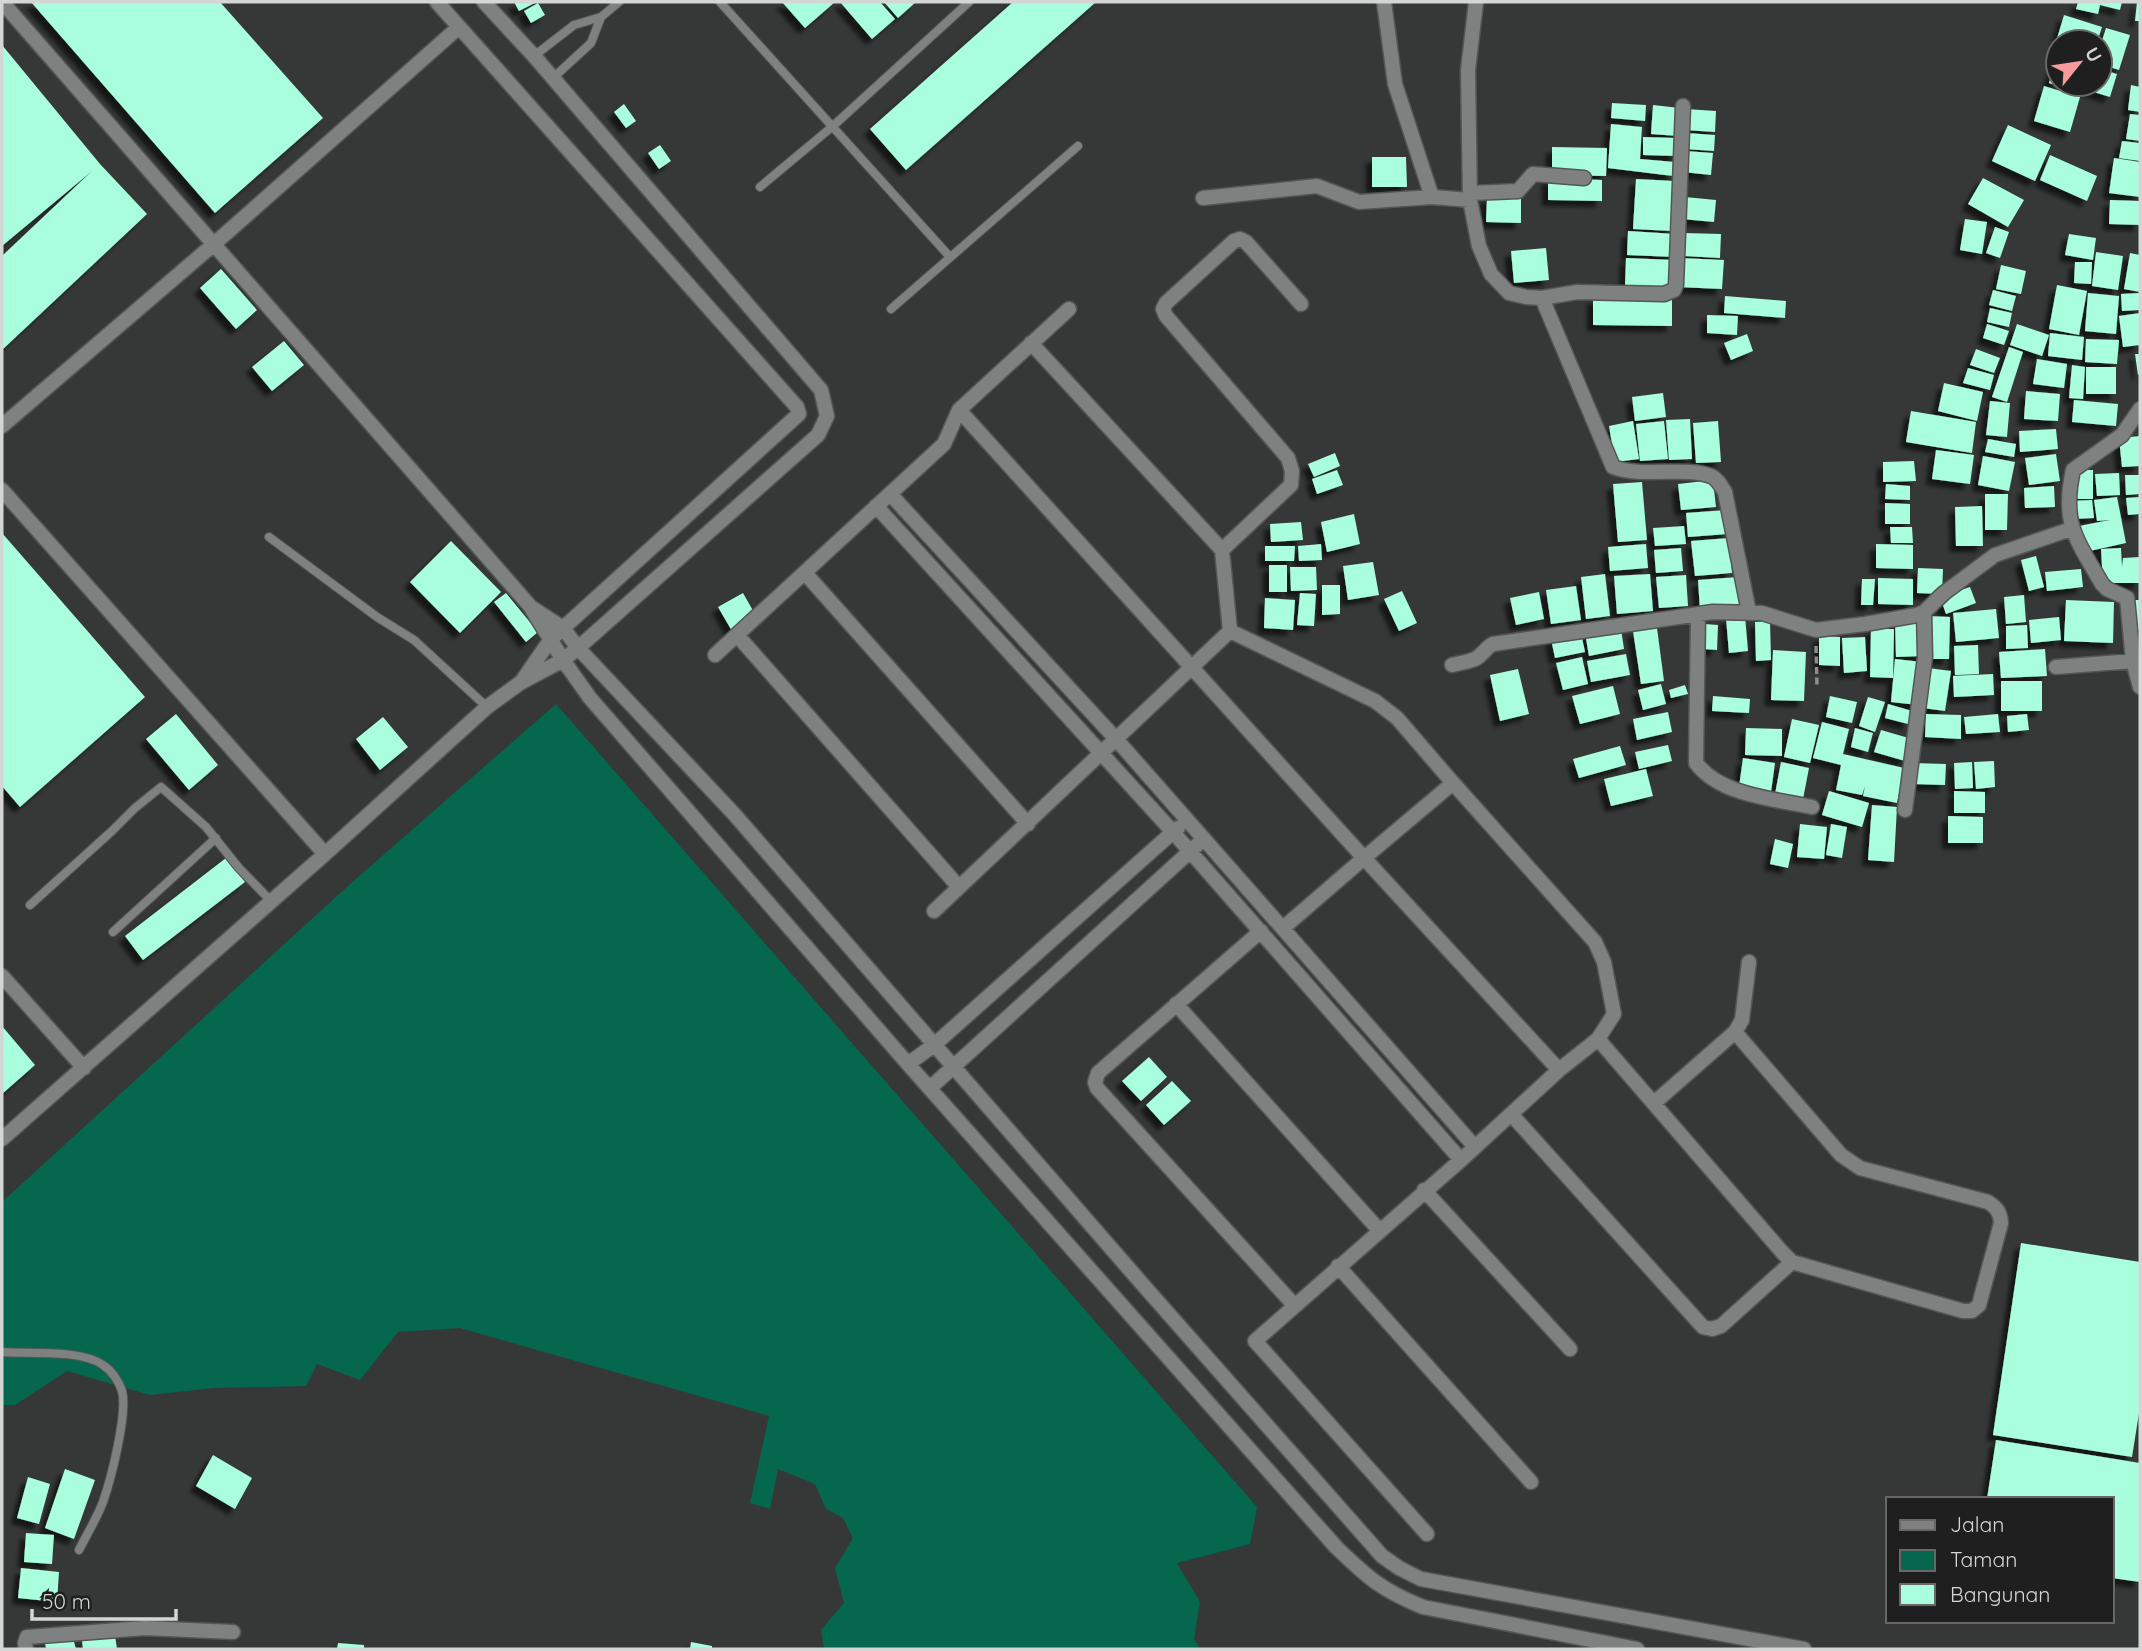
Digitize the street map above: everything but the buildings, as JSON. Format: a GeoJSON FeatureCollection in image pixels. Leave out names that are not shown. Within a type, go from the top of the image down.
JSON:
{"type":"FeatureCollection","features":[{"type":"Feature","properties":{"kind":"street"},"geometry":{"type":"LineString","coordinates":[[2,2],[530,606],[590,698],[1326,1536],[1371,1581],[1395,1596],[1423,1607],[1637,1649]]}},
{"type":"Feature","properties":{"kind":"street"},"geometry":{"type":"LineString","coordinates":[[437,2],[797,407],[800,414]]}},
{"type":"Feature","properties":{"kind":"street"},"geometry":{"type":"LineString","coordinates":[[2,1139],[325,854],[487,706],[578,648],[818,435],[827,415],[821,390],[534,56],[484,2]]}},
{"type":"Feature","properties":{"kind":"street"},"geometry":{"type":"LineString","coordinates":[[1384,2],[1395,84],[1432,197]]}},
{"type":"Feature","properties":{"kind":"street"},"geometry":{"type":"LineString","coordinates":[[1476,2],[1468,70],[1471,196],[1479,246],[1491,274],[1509,293],[1542,298],[1577,292],[1664,294],[1675,288],[1683,106]]}},
{"type":"Feature","properties":{"kind":"street"},"geometry":{"type":"LineString","coordinates":[[2,426],[214,244],[459,27]]}},
{"type":"Feature","properties":{"kind":"street"},"geometry":{"type":"LineString","coordinates":[[1203,198],[1317,186],[1359,202],[1518,191],[1533,174],[1584,178]]}},
{"type":"Feature","properties":{"kind":"street"},"geometry":{"type":"LineString","coordinates":[[1222,550],[1291,485],[1292,471],[1288,458],[1166,316],[1163,309],[1166,303],[1234,241],[1240,239],[1246,242],[1301,304]]}},
{"type":"Feature","properties":{"kind":"street"},"geometry":{"type":"LineString","coordinates":[[1542,298],[1612,467],[1627,471],[1698,474],[1712,476],[1718,481],[1725,492],[1749,612]]}},
{"type":"Feature","properties":{"kind":"street"},"geometry":{"type":"LineString","coordinates":[[715,655],[944,444],[959,410],[1069,309]]}},
{"type":"Feature","properties":{"kind":"street"},"geometry":{"type":"LineString","coordinates":[[1031,343],[1222,550],[1230,631]]}},
{"type":"Feature","properties":{"kind":"street"},"geometry":{"type":"LineString","coordinates":[[520,683],[551,639],[800,414],[826,408]]}},
{"type":"Feature","properties":{"kind":"street"},"geometry":{"type":"LineString","coordinates":[[2140,409],[2122,435],[2073,470],[2069,493],[2070,524],[2102,584],[2107,589],[2134,598],[2133,661],[2140,687]]}},
{"type":"Feature","properties":{"kind":"street"},"geometry":{"type":"LineString","coordinates":[[959,410],[1559,1070]]}},
{"type":"Feature","properties":{"kind":"street"},"geometry":{"type":"LineString","coordinates":[[2,490],[325,854]]}},
{"type":"Feature","properties":{"kind":"street"},"geometry":{"type":"LineString","coordinates":[[891,495],[1116,739],[1475,1147]]}},
{"type":"Feature","properties":{"kind":"street"},"geometry":{"type":"LineString","coordinates":[[876,506],[1191,851],[1461,1160]]}},
{"type":"Feature","properties":{"kind":"street"},"geometry":{"type":"LineString","coordinates":[[1452,665],[1473,660],[1493,644],[1698,614],[1762,613],[1815,630],[1865,624],[1924,612],[1944,593],[1995,555],[2070,524]]}},
{"type":"Feature","properties":{"kind":"street"},"geometry":{"type":"LineString","coordinates":[[805,573],[1028,824]]}},
{"type":"Feature","properties":{"kind":"street"},"geometry":{"type":"LineString","coordinates":[[530,606],[563,628],[578,648],[734,814],[1382,1556],[1421,1579],[1804,1649]]}},
{"type":"Feature","properties":{"kind":"street"},"geometry":{"type":"LineString","coordinates":[[1905,810],[1925,657],[1924,612]]}},
{"type":"Feature","properties":{"kind":"street"},"geometry":{"type":"LineString","coordinates":[[1698,614],[1696,763],[1726,786],[1812,807]]}},
{"type":"Feature","properties":{"kind":"street"},"geometry":{"type":"LineString","coordinates":[[934,911],[1230,631]]}},
{"type":"Feature","properties":{"kind":"street"},"geometry":{"type":"LineString","coordinates":[[1230,631],[1375,701],[1397,718],[1595,942],[1604,962],[1614,1014],[1598,1039],[1559,1070],[1461,1160],[1255,1340],[1427,1534]]}},
{"type":"Feature","properties":{"kind":"street"},"geometry":{"type":"LineString","coordinates":[[737,635],[958,887]]}},
{"type":"Feature","properties":{"kind":"street"},"geometry":{"type":"LineString","coordinates":[[2056,667],[2133,661]]}},
{"type":"Feature","properties":{"kind":"street"},"geometry":{"type":"LineString","coordinates":[[1283,928],[1452,783]]}},
{"type":"Feature","properties":{"kind":"street"},"geometry":{"type":"LineString","coordinates":[[908,1063],[934,1045],[1188,820]]}},
{"type":"Feature","properties":{"kind":"street"},"geometry":{"type":"LineString","coordinates":[[930,1088],[1204,840]]}},
{"type":"Feature","properties":{"kind":"street"},"geometry":{"type":"LineString","coordinates":[[1261,931],[1098,1073],[1095,1082],[1097,1088],[1294,1305]]}},
{"type":"Feature","properties":{"kind":"street"},"geometry":{"type":"LineString","coordinates":[[1654,1103],[1735,1031],[1742,1020],[1749,962]]}},
{"type":"Feature","properties":{"kind":"street"},"geometry":{"type":"LineString","coordinates":[[2,976],[83,1068]]}},
{"type":"Feature","properties":{"kind":"street"},"geometry":{"type":"LineString","coordinates":[[1177,1004],[1379,1230]]}},
{"type":"Feature","properties":{"kind":"street"},"geometry":{"type":"LineString","coordinates":[[1598,1039],[1793,1262],[1963,1311],[1972,1311],[1979,1305],[2001,1223],[2001,1214],[1988,1202],[1860,1168],[1851,1162],[1841,1155],[1735,1031]]}},
{"type":"Feature","properties":{"kind":"street"},"geometry":{"type":"LineString","coordinates":[[1511,1114],[1703,1327],[1712,1329],[1721,1326],[1793,1262]]}},
{"type":"Feature","properties":{"kind":"street"},"geometry":{"type":"LineString","coordinates":[[1424,1190],[1570,1349]]}},
{"type":"Feature","properties":{"kind":"street"},"geometry":{"type":"LineString","coordinates":[[1338,1266],[1531,1482]]}},
{"type":"Feature","properties":{"kind":"street"},"geometry":{"type":"LineString","coordinates":[[26,1649],[27,1637],[145,1628],[233,1632]]}},
{"type":"Feature","properties":{"kind":"lane"},"geometry":{"type":"LineString","coordinates":[[534,56],[574,24],[601,17],[619,2]]}},
{"type":"Feature","properties":{"kind":"lane"},"geometry":{"type":"LineString","coordinates":[[720,2],[950,257]]}},
{"type":"Feature","properties":{"kind":"lane"},"geometry":{"type":"LineString","coordinates":[[760,187],[833,126],[969,2]]}},
{"type":"Feature","properties":{"kind":"lane"},"geometry":{"type":"LineString","coordinates":[[553,78],[591,43],[601,17]]}},
{"type":"Feature","properties":{"kind":"lane"},"geometry":{"type":"LineString","coordinates":[[891,309],[1078,146]]}},
{"type":"Feature","properties":{"kind":"lane"},"geometry":{"type":"LineString","coordinates":[[269,537],[377,617],[414,640],[487,706]]}},
{"type":"Feature","properties":{"kind":"lane"},"geometry":{"type":"LineString","coordinates":[[30,905],[158,787],[164,787],[216,838],[239,868],[271,901]]}},
{"type":"Feature","properties":{"kind":"lane"},"geometry":{"type":"LineString","coordinates":[[113,932],[216,838]]}},
{"type":"Feature","properties":{"kind":"lane"},"geometry":{"type":"LineString","coordinates":[[2,1352],[69,1355],[89,1359],[103,1364],[115,1376],[122,1392],[122,1422],[103,1501],[79,1550]]}},
{"type":"Feature","properties":{"kind":"path"},"geometry":{"type":"LineString","coordinates":[[1815,630],[1817,687]]}},
{"type":"Feature","properties":{"kind":"green space"},"geometry":{"type":"Polygon","coordinates":[[[556,704],[1257,1507],[1250,1544],[1177,1563],[1200,1602],[1194,1639],[1200,1649],[824,1649],[821,1630],[844,1603],[835,1568],[853,1538],[843,1518],[826,1509],[815,1484],[778,1469],[770,1509],[750,1503],[769,1416],[460,1328],[398,1332],[360,1380],[317,1364],[306,1386],[214,1388],[150,1395],[67,1371],[15,1405],[2,1405],[2,1202],[349,885],[556,704]]]}}]}
